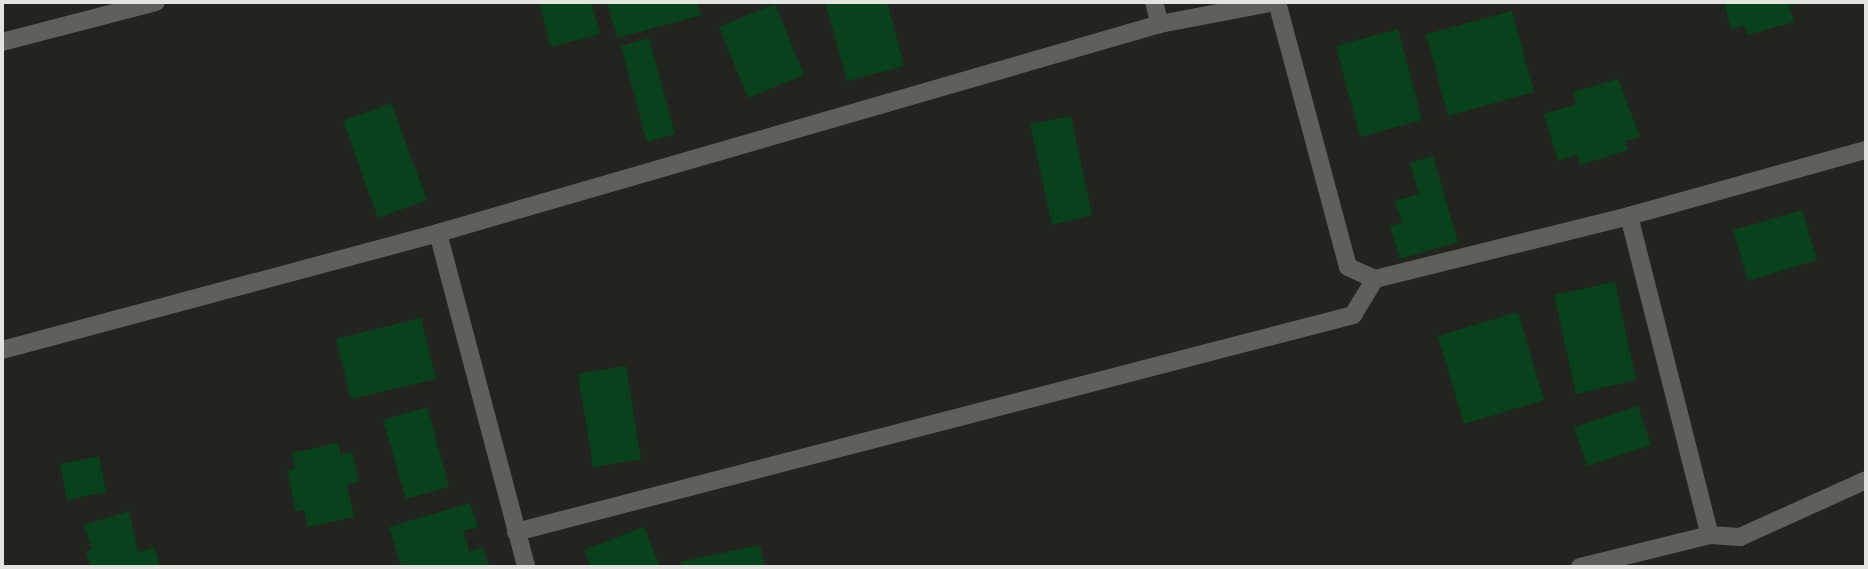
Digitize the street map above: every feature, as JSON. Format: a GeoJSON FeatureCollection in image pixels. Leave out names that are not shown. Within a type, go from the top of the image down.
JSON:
{"type":"FeatureCollection","features":[{"type":"Feature","properties":{"kind":"street"},"geometry":{"type":"LineString","coordinates":[[2,42],[156,2]]}},
{"type":"Feature","properties":{"kind":"street"},"geometry":{"type":"LineString","coordinates":[[1154,2],[1160,24]]}},
{"type":"Feature","properties":{"kind":"street"},"geometry":{"type":"LineString","coordinates":[[2,350],[438,233],[1160,24],[1276,2],[1348,267],[1375,279],[1629,216],[1866,150]]}},
{"type":"Feature","properties":{"kind":"street"},"geometry":{"type":"LineString","coordinates":[[1629,216],[1710,535]]}},
{"type":"Feature","properties":{"kind":"street"},"geometry":{"type":"LineString","coordinates":[[438,233],[526,567]]}},
{"type":"Feature","properties":{"kind":"street"},"geometry":{"type":"LineString","coordinates":[[516,532],[1353,315],[1375,279]]}},
{"type":"Feature","properties":{"kind":"street"},"geometry":{"type":"LineString","coordinates":[[1580,567],[1710,535],[1741,537],[1866,480]]}},
{"type":"Feature","properties":{"kind":"building"},"geometry":{"type":"Polygon","coordinates":[[[539,2],[591,2],[600,34],[551,47],[539,2]]]}},
{"type":"Feature","properties":{"kind":"building"},"geometry":{"type":"Polygon","coordinates":[[[607,2],[697,2],[701,15],[617,38],[607,2]]]}},
{"type":"Feature","properties":{"kind":"building"},"geometry":{"type":"Polygon","coordinates":[[[825,2],[887,2],[904,66],[847,81],[825,2]]]}},
{"type":"Feature","properties":{"kind":"building"},"geometry":{"type":"Polygon","coordinates":[[[1724,2],[1801,3],[1789,6],[1794,22],[1747,35],[1744,25],[1731,29],[1724,2]]]}},
{"type":"Feature","properties":{"kind":"building"},"geometry":{"type":"Polygon","coordinates":[[[775,4],[804,75],[748,98],[719,27],[775,4]]]}},
{"type":"Feature","properties":{"kind":"building"},"geometry":{"type":"Polygon","coordinates":[[[1512,11],[1534,92],[1448,116],[1426,34],[1512,11]]]}},
{"type":"Feature","properties":{"kind":"building"},"geometry":{"type":"Polygon","coordinates":[[[1398,29],[1422,120],[1360,137],[1336,46],[1398,29]]]}},
{"type":"Feature","properties":{"kind":"building"},"geometry":{"type":"Polygon","coordinates":[[[649,38],[675,134],[647,142],[621,46],[649,38]]]}},
{"type":"Feature","properties":{"kind":"building"},"geometry":{"type":"Polygon","coordinates":[[[1618,79],[1640,137],[1625,141],[1628,150],[1580,165],[1577,155],[1558,161],[1544,114],[1577,104],[1573,92],[1618,79]]]}},
{"type":"Feature","properties":{"kind":"building"},"geometry":{"type":"Polygon","coordinates":[[[391,103],[427,200],[378,218],[343,121],[391,103]]]}},
{"type":"Feature","properties":{"kind":"building"},"geometry":{"type":"Polygon","coordinates":[[[1071,116],[1092,215],[1052,225],[1030,124],[1071,116]]]}},
{"type":"Feature","properties":{"kind":"building"},"geometry":{"type":"Polygon","coordinates":[[[1433,156],[1458,242],[1400,259],[1390,226],[1402,223],[1395,201],[1419,194],[1410,163],[1433,156]]]}},
{"type":"Feature","properties":{"kind":"building"},"geometry":{"type":"Polygon","coordinates":[[[1802,210],[1817,260],[1748,281],[1733,230],[1802,210]]]}},
{"type":"Feature","properties":{"kind":"building"},"geometry":{"type":"Polygon","coordinates":[[[1615,282],[1636,380],[1576,394],[1554,295],[1615,282]]]}},
{"type":"Feature","properties":{"kind":"building"},"geometry":{"type":"Polygon","coordinates":[[[1518,312],[1544,400],[1464,424],[1438,336],[1518,312]]]}},
{"type":"Feature","properties":{"kind":"building"},"geometry":{"type":"Polygon","coordinates":[[[421,318],[436,379],[351,399],[336,339],[421,318]]]}},
{"type":"Feature","properties":{"kind":"building"},"geometry":{"type":"Polygon","coordinates":[[[626,366],[641,459],[593,467],[578,374],[626,366]]]}},
{"type":"Feature","properties":{"kind":"building"},"geometry":{"type":"Polygon","coordinates":[[[1638,406],[1651,445],[1587,466],[1574,427],[1638,406]]]}},
{"type":"Feature","properties":{"kind":"building"},"geometry":{"type":"Polygon","coordinates":[[[427,407],[449,487],[406,499],[383,420],[427,407]]]}},
{"type":"Feature","properties":{"kind":"building"},"geometry":{"type":"Polygon","coordinates":[[[338,443],[341,455],[352,452],[359,482],[347,484],[354,517],[308,527],[304,510],[296,512],[287,470],[295,469],[292,453],[338,443]]]}},
{"type":"Feature","properties":{"kind":"building"},"geometry":{"type":"Polygon","coordinates":[[[99,456],[106,492],[67,500],[60,464],[99,456]]]}},
{"type":"Feature","properties":{"kind":"building"},"geometry":{"type":"Polygon","coordinates":[[[470,503],[478,527],[463,531],[469,552],[483,547],[489,567],[401,567],[389,527],[470,503]]]}},
{"type":"Feature","properties":{"kind":"building"},"geometry":{"type":"Polygon","coordinates":[[[129,511],[138,552],[154,547],[160,567],[91,567],[86,551],[92,550],[84,525],[129,511]]]}},
{"type":"Feature","properties":{"kind":"building"},"geometry":{"type":"Polygon","coordinates":[[[644,527],[660,567],[591,567],[584,550],[644,527]]]}},
{"type":"Feature","properties":{"kind":"building"},"geometry":{"type":"Polygon","coordinates":[[[760,545],[765,567],[681,567],[680,562],[760,545]]]}}]}
